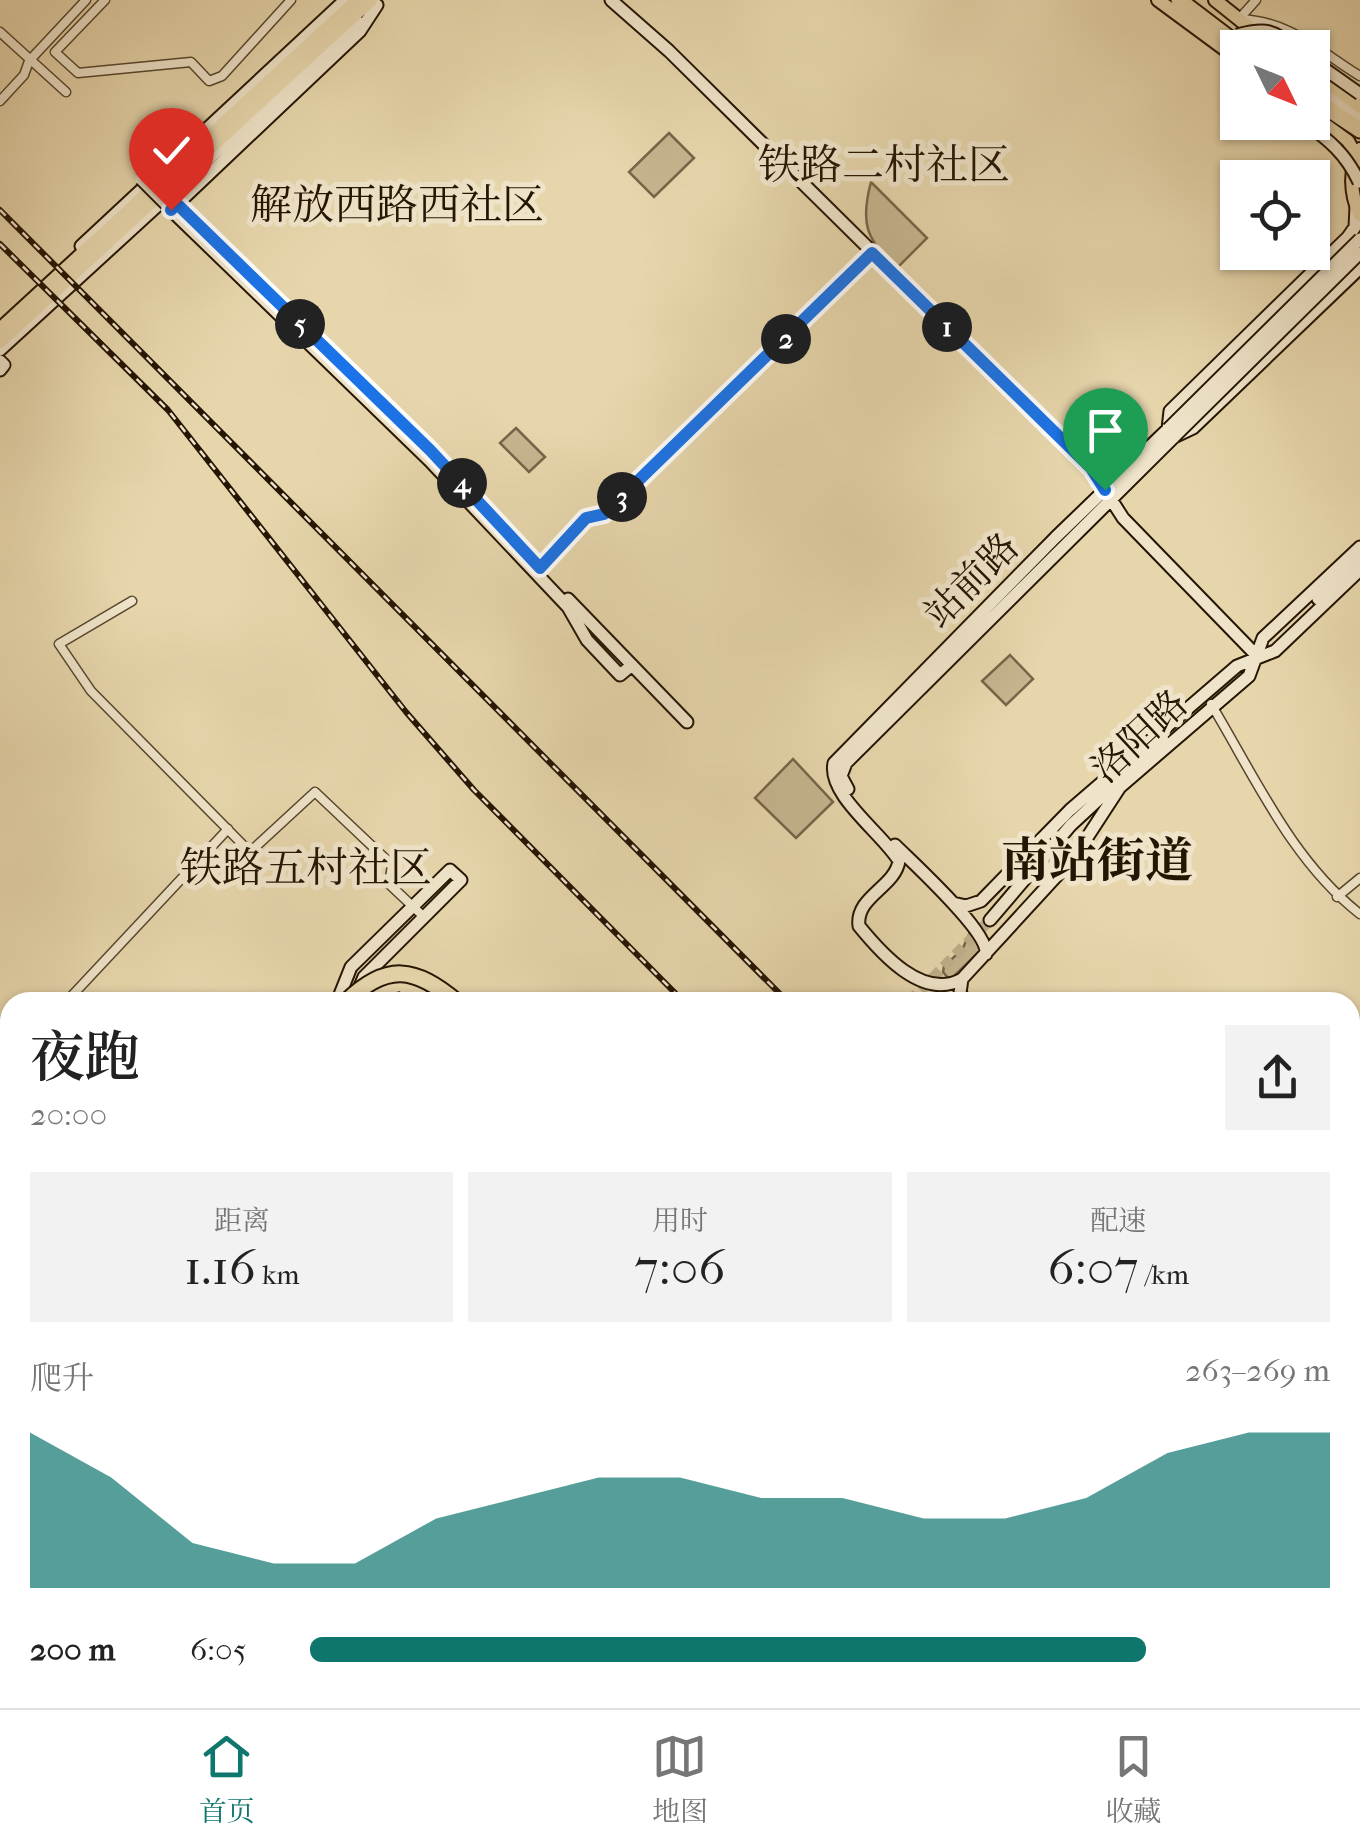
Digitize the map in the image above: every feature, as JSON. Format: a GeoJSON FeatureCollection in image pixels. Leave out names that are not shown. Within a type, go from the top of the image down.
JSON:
{"type":"FeatureCollection","features":[{"type":"Feature","properties":{"kind":"highway"},"geometry":{"type":"LineString","coordinates":[[1178,0],[1229,30]]}},
{"type":"Feature","properties":{"kind":"highway"},"geometry":{"type":"LineString","coordinates":[[1191,0],[1231,30]]}},
{"type":"Feature","properties":{"kind":"highway"},"geometry":{"type":"LineString","coordinates":[[1330,98],[1360,118]]}},
{"type":"Feature","properties":{"kind":"highway"},"geometry":{"type":"LineString","coordinates":[[1330,112],[1360,130]]}},
{"type":"Feature","properties":{"kind":"highway"},"geometry":{"type":"LineString","coordinates":[[359,992],[365,983],[392,974],[414,973],[445,992]]}},
{"type":"Feature","properties":{"kind":"highway"},"geometry":{"type":"LineString","coordinates":[[373,992],[402,983],[414,992]]}},
{"type":"Feature","properties":{"kind":"main road"},"geometry":{"type":"LineString","coordinates":[[342,0],[144,177],[429,460],[568,607],[587,640],[620,675],[632,665]]}},
{"type":"Feature","properties":{"kind":"main road"},"geometry":{"type":"LineString","coordinates":[[0,325],[342,0]]}},
{"type":"Feature","properties":{"kind":"main road"},"geometry":{"type":"LineString","coordinates":[[0,325],[357,0]]}},
{"type":"Feature","properties":{"kind":"main road"},"geometry":{"type":"LineString","coordinates":[[610,0],[668,50],[1091,468],[1124,518],[1258,657]]}},
{"type":"Feature","properties":{"kind":"main road"},"geometry":{"type":"LineString","coordinates":[[1158,0],[1220,46]]}},
{"type":"Feature","properties":{"kind":"main road"},"geometry":{"type":"LineString","coordinates":[[1214,0],[1235,30]]}},
{"type":"Feature","properties":{"kind":"main road"},"geometry":{"type":"LineString","coordinates":[[174,207],[360,30],[377,2]]}},
{"type":"Feature","properties":{"kind":"main road"},"geometry":{"type":"LineString","coordinates":[[0,342],[377,2]]}},
{"type":"Feature","properties":{"kind":"main road"},"geometry":{"type":"LineString","coordinates":[[0,350],[377,2]]}},
{"type":"Feature","properties":{"kind":"main road"},"geometry":{"type":"LineString","coordinates":[[1330,73],[1360,94]]}},
{"type":"Feature","properties":{"kind":"main road"},"geometry":{"type":"LineString","coordinates":[[1330,85],[1360,107]]}},
{"type":"Feature","properties":{"kind":"main road"},"geometry":{"type":"LineString","coordinates":[[1330,115],[1360,138]]}},
{"type":"Feature","properties":{"kind":"main road"},"geometry":{"type":"LineString","coordinates":[[1330,128],[1348,141],[1359,158],[1360,185]]}},
{"type":"Feature","properties":{"kind":"main road"},"geometry":{"type":"LineString","coordinates":[[1330,140],[1348,160],[1360,185]]}},
{"type":"Feature","properties":{"kind":"main road"},"geometry":{"type":"LineString","coordinates":[[1359,158],[1352,188],[1358,210],[1355,227],[1170,411],[1171,433],[1193,428],[1360,268]]}},
{"type":"Feature","properties":{"kind":"main road"},"geometry":{"type":"LineString","coordinates":[[174,207],[430,450],[687,722]]}},
{"type":"Feature","properties":{"kind":"main road","name":"站前路"},"geometry":{"type":"LineString","coordinates":[[1171,433],[1360,239]]}},
{"type":"Feature","properties":{"kind":"main road","name":"站前路"},"geometry":{"type":"LineString","coordinates":[[844,757],[1171,433],[1360,253]]}},
{"type":"Feature","properties":{"kind":"main road"},"geometry":{"type":"LineString","coordinates":[[1258,657],[1263,638],[1360,547]]}},
{"type":"Feature","properties":{"kind":"main road","name":"洛阳路"},"geometry":{"type":"LineString","coordinates":[[1212,706],[1102,800],[993,923],[1097,798],[1258,657],[1360,558]]}},
{"type":"Feature","properties":{"kind":"main road"},"geometry":{"type":"LineString","coordinates":[[1258,657],[1275,651],[1360,570]]}},
{"type":"Feature","properties":{"kind":"main road","name":"洛阳路"},"geometry":{"type":"LineString","coordinates":[[962,979],[1074,856],[1120,787],[1246,674],[1258,657]]}},
{"type":"Feature","properties":{"kind":"main road","name":"洛阳路"},"geometry":{"type":"LineString","coordinates":[[981,901],[1070,810],[1237,666],[1258,657]]}},
{"type":"Feature","properties":{"kind":"main road"},"geometry":{"type":"LineString","coordinates":[[844,757],[841,776],[853,796],[953,902],[986,942],[986,954]]}},
{"type":"Feature","properties":{"kind":"main road"},"geometry":{"type":"LineString","coordinates":[[844,757],[832,769],[836,784],[899,864],[861,908],[859,926],[916,978],[952,984],[962,979]]}},
{"type":"Feature","properties":{"kind":"main road"},"geometry":{"type":"LineString","coordinates":[[340,992],[351,967],[450,870],[462,880],[364,977],[357,992]]}},
{"type":"Feature","properties":{"kind":"main road"},"geometry":{"type":"LineString","coordinates":[[953,902],[966,906],[981,901]]}},
{"type":"Feature","properties":{"kind":"main road"},"geometry":{"type":"LineString","coordinates":[[981,901],[976,921],[992,938],[1003,938]]}},
{"type":"Feature","properties":{"kind":"main road"},"geometry":{"type":"LineString","coordinates":[[960,992],[962,979]]}},
{"type":"Feature","properties":{"kind":"main road"},"geometry":{"type":"LineString","coordinates":[[940,983],[951,992]]}},
{"type":"Feature","properties":{"kind":"street"},"geometry":{"type":"LineString","coordinates":[[0,101],[24,75],[29,61],[86,0]]}},
{"type":"Feature","properties":{"kind":"street"},"geometry":{"type":"LineString","coordinates":[[105,0],[55,52],[78,72],[191,62],[210,80],[222,76],[291,0]]}},
{"type":"Feature","properties":{"kind":"street"},"geometry":{"type":"LineString","coordinates":[[1241,30],[1256,0]]}},
{"type":"Feature","properties":{"kind":"street"},"geometry":{"type":"LineString","coordinates":[[1244,30],[1256,20],[1288,30]]}},
{"type":"Feature","properties":{"kind":"street"},"geometry":{"type":"LineString","coordinates":[[0,32],[66,92]]}},
{"type":"Feature","properties":{"kind":"street"},"geometry":{"type":"LineString","coordinates":[[1330,56],[1359,76],[1340,93]]}},
{"type":"Feature","properties":{"kind":"street"},"geometry":{"type":"LineString","coordinates":[[540,568],[586,518],[604,514],[872,253]]}},
{"type":"Feature","properties":{"kind":"street"},"geometry":{"type":"LineString","coordinates":[[132,601],[59,644],[91,692],[250,852],[316,792],[392,865],[388,884],[424,917]]}},
{"type":"Feature","properties":{"kind":"street"},"geometry":{"type":"LineString","coordinates":[[1212,706],[1295,846],[1337,896],[1360,914]]}},
{"type":"Feature","properties":{"kind":"street"},"geometry":{"type":"LineString","coordinates":[[75,992],[228,829]]}},
{"type":"Feature","properties":{"kind":"street"},"geometry":{"type":"LineString","coordinates":[[1337,896],[1360,878]]}},
{"type":"Feature","properties":{"kind":"shaded area"},"geometry":{"type":"Polygon","coordinates":[[[669,133],[694,158],[654,197],[629,172],[669,133]]]}},
{"type":"Feature","properties":{"kind":"shaded area"},"geometry":{"type":"Polygon","coordinates":[[[871,182],[927,238],[897,268],[878,249],[868,230],[866,209],[871,182]]]}},
{"type":"Feature","properties":{"kind":"shaded area"},"geometry":{"type":"Polygon","coordinates":[[[516,428],[545,457],[529,472],[500,443],[516,428]]]}},
{"type":"Feature","properties":{"kind":"shaded area"},"geometry":{"type":"Polygon","coordinates":[[[1010,655],[1033,679],[1006,705],[982,681],[1010,655]]]}},
{"type":"Feature","properties":{"kind":"shaded area"},"geometry":{"type":"Polygon","coordinates":[[[793,759],[833,802],[796,838],[755,798],[793,759]]]}},
{"type":"Feature","properties":{"kind":"shaded area"},"geometry":{"type":"Polygon","coordinates":[[[971,930],[981,950],[950,980],[943,972],[944,966],[962,950],[971,930]]]}},
{"type":"Feature","properties":{"kind":"tunnel"},"geometry":{"type":"LineString","coordinates":[[919,992],[990,920]]}},
{"type":"Feature","properties":{"kind":"railway"},"geometry":{"type":"LineString","coordinates":[[0,210],[778,992]]}},
{"type":"Feature","properties":{"kind":"railway"},"geometry":{"type":"LineString","coordinates":[[0,244],[168,410],[406,712],[474,790],[674,992]]}},
{"type":"Feature","properties":{"kind":"district","name":"铁路二村社区"},"geometry":{"type":"Point","coordinates":[884,164]}},
{"type":"Feature","properties":{"kind":"district","name":"解放西路西社区"},"geometry":{"type":"Point","coordinates":[397,204]}},
{"type":"Feature","properties":{"kind":"district","name":"南站街道"},"geometry":{"type":"Point","coordinates":[1097,860]}},
{"type":"Feature","properties":{"kind":"district","name":"铁路五村社区"},"geometry":{"type":"Point","coordinates":[306,867]}},
{"type":"Feature","properties":{"kind":"route"},"geometry":{"type":"LineString","coordinates":[[171,210],[177,204],[430,450],[540,568],[586,518],[604,514],[721,403],[872,253],[1091,468],[1105,490]]}}]}
